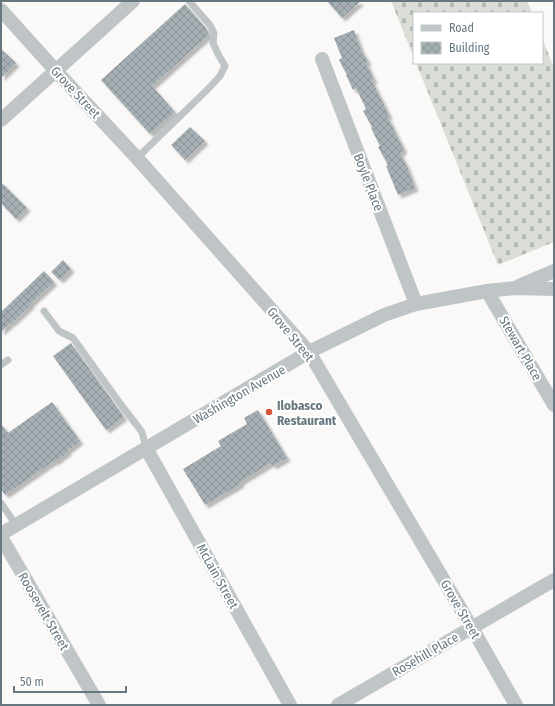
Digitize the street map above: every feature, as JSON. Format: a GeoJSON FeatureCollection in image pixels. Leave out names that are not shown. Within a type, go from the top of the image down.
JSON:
{"type":"FeatureCollection","features":[{"type":"Feature","properties":{"kind":"street"},"geometry":{"type":"LineString","coordinates":[[1,120],[133,1]]}},
{"type":"Feature","properties":{"kind":"street","name":"Grove Street"},"geometry":{"type":"LineString","coordinates":[[1,10],[137,158],[309,352],[516,705]]}},
{"type":"Feature","properties":{"kind":"street","name":"Boyle Place"},"geometry":{"type":"LineString","coordinates":[[322,59],[416,304]]}},
{"type":"Feature","properties":{"kind":"street"},"geometry":{"type":"LineString","coordinates":[[515,288],[554,271]]}},
{"type":"Feature","properties":{"kind":"street"},"geometry":{"type":"LineString","coordinates":[[515,288],[554,289]]}},
{"type":"Feature","properties":{"kind":"street","name":"Washington Avenue"},"geometry":{"type":"LineString","coordinates":[[1,534],[309,352],[384,315],[416,304],[487,291],[515,288]]}},
{"type":"Feature","properties":{"kind":"street","name":"Stewart Place"},"geometry":{"type":"LineString","coordinates":[[487,291],[554,406]]}},
{"type":"Feature","properties":{"kind":"street","name":"McLain Street"},"geometry":{"type":"LineString","coordinates":[[146,448],[290,705]]}},
{"type":"Feature","properties":{"kind":"street","name":"Roosevelt Street"},"geometry":{"type":"LineString","coordinates":[[1,537],[99,705]]}},
{"type":"Feature","properties":{"kind":"street","name":"Rosehill Place"},"geometry":{"type":"LineString","coordinates":[[338,705],[554,580]]}},
{"type":"Feature","properties":{"kind":"lane"},"geometry":{"type":"LineString","coordinates":[[137,158],[209,88],[220,76],[225,66],[213,43],[214,33],[210,25],[189,1]]}},
{"type":"Feature","properties":{"kind":"lane"},"geometry":{"type":"LineString","coordinates":[[44,311],[59,331],[73,338],[142,432],[146,448]]}},
{"type":"Feature","properties":{"kind":"lane"},"geometry":{"type":"LineString","coordinates":[[1,365],[8,360]]}},
{"type":"Feature","properties":{"kind":"lane"},"geometry":{"type":"LineString","coordinates":[[1,503],[16,525]]}},
{"type":"Feature","properties":{"kind":"green space"},"geometry":{"type":"Polygon","coordinates":[[[391,1],[527,1],[532,12],[413,12],[413,56],[391,1]]]}},
{"type":"Feature","properties":{"kind":"green space"},"geometry":{"type":"Polygon","coordinates":[[[543,40],[554,68],[554,242],[498,265],[416,64],[543,64],[543,40]]]}},
{"type":"Feature","properties":{"kind":"building"},"geometry":{"type":"Polygon","coordinates":[[[327,1],[361,1],[342,18],[327,1]]]}},
{"type":"Feature","properties":{"kind":"building"},"geometry":{"type":"Polygon","coordinates":[[[185,4],[206,28],[209,35],[152,86],[175,112],[150,134],[101,80],[185,4]]]}},
{"type":"Feature","properties":{"kind":"building"},"geometry":{"type":"Polygon","coordinates":[[[354,30],[361,50],[368,61],[366,63],[374,80],[372,81],[404,150],[400,153],[415,188],[398,195],[386,166],[388,165],[378,147],[380,146],[363,111],[366,109],[356,88],[353,90],[339,60],[342,58],[334,38],[354,30]]]}},
{"type":"Feature","properties":{"kind":"building"},"geometry":{"type":"Polygon","coordinates":[[[1,49],[16,63],[1,78],[1,49]]]}},
{"type":"Feature","properties":{"kind":"building"},"geometry":{"type":"Polygon","coordinates":[[[190,127],[205,141],[185,160],[171,145],[190,127]]]}},
{"type":"Feature","properties":{"kind":"building"},"geometry":{"type":"Polygon","coordinates":[[[1,182],[27,208],[16,219],[1,203],[1,182]]]}},
{"type":"Feature","properties":{"kind":"building"},"geometry":{"type":"Polygon","coordinates":[[[63,260],[71,269],[60,280],[51,272],[63,260]]]}},
{"type":"Feature","properties":{"kind":"building"},"geometry":{"type":"Polygon","coordinates":[[[44,271],[54,282],[1,332],[1,312],[44,271]]]}},
{"type":"Feature","properties":{"kind":"building"},"geometry":{"type":"Polygon","coordinates":[[[71,343],[124,417],[106,430],[53,356],[71,343]]]}},
{"type":"Feature","properties":{"kind":"building"},"geometry":{"type":"Polygon","coordinates":[[[52,402],[80,441],[55,462],[54,461],[5,495],[1,489],[1,424],[8,433],[52,402]]]}},
{"type":"Feature","properties":{"kind":"building"},"geometry":{"type":"Polygon","coordinates":[[[258,410],[287,458],[273,466],[271,463],[240,482],[241,484],[205,505],[183,469],[221,446],[218,441],[247,424],[244,418],[258,410]]]}},
{"type":"Feature","properties":{"kind":"place","name":"Ilobasco Restaurant"},"geometry":{"type":"Point","coordinates":[269,412]}}]}
